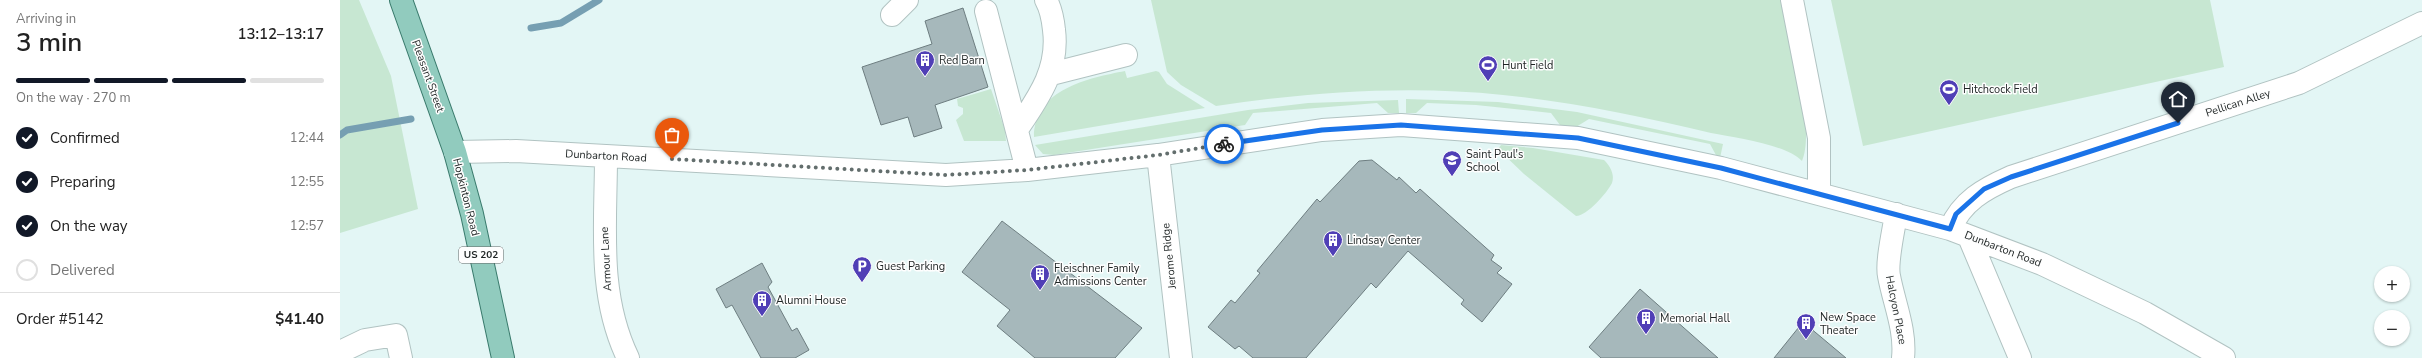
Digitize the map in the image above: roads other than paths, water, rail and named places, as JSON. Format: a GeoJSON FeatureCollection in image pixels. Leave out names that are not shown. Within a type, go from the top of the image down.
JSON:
{"type":"FeatureCollection","features":[{"type":"Feature","properties":{"kind":"main road","name":"Pleasant Street"},"geometry":{"type":"LineString","coordinates":[[401,0],[455,152]]}},
{"type":"Feature","properties":{"kind":"main road","name":"Hopkinton Road"},"geometry":{"type":"LineString","coordinates":[[455,152],[472,214],[503,358]]}},
{"type":"Feature","properties":{"kind":"street"},"geometry":{"type":"LineString","coordinates":[[892,15],[907,0]]}},
{"type":"Feature","properties":{"kind":"street"},"geometry":{"type":"LineString","coordinates":[[1018,128],[1037,100],[1050,74],[1056,39],[1054,22],[1046,0]]}},
{"type":"Feature","properties":{"kind":"street"},"geometry":{"type":"LineString","coordinates":[[1792,0],[1820,138],[1819,194]]}},
{"type":"Feature","properties":{"kind":"street"},"geometry":{"type":"LineString","coordinates":[[986,11],[1018,128],[1027,170]]}},
{"type":"Feature","properties":{"kind":"street","name":"Pellican Alley"},"geometry":{"type":"LineString","coordinates":[[1960,233],[1956,214],[1984,189],[2011,177],[2299,83],[2422,23]]}},
{"type":"Feature","properties":{"kind":"street"},"geometry":{"type":"LineString","coordinates":[[1050,74],[1126,55]]}},
{"type":"Feature","properties":{"kind":"street","name":"Dunbarton Road"},"geometry":{"type":"LineString","coordinates":[[455,152],[516,151],[946,175],[1027,170],[1158,155],[1322,130],[1402,125],[1578,138],[1721,168],[1896,214],[1960,233],[2042,264],[2145,313],[2224,358]]}},
{"type":"Feature","properties":{"kind":"street","name":"Jerome Ridge"},"geometry":{"type":"LineString","coordinates":[[1158,155],[1181,358]]}},
{"type":"Feature","properties":{"kind":"street","name":"Armour Lane"},"geometry":{"type":"LineString","coordinates":[[606,156],[604,248],[606,284],[611,312],[628,358]]}},
{"type":"Feature","properties":{"kind":"street","name":"Halcyon Place"},"geometry":{"type":"LineString","coordinates":[[1896,214],[1888,274],[1898,311],[1904,349],[1903,358]]}},
{"type":"Feature","properties":{"kind":"street"},"geometry":{"type":"LineString","coordinates":[[1960,233],[2020,358]]}},
{"type":"Feature","properties":{"kind":"street"},"geometry":{"type":"LineString","coordinates":[[342,358],[340,352],[365,340],[396,335],[401,358]]}},
{"type":"Feature","properties":{"kind":"waterway"},"geometry":{"type":"LineString","coordinates":[[531,28],[561,23],[599,0]]}},
{"type":"Feature","properties":{"kind":"waterway"},"geometry":{"type":"LineString","coordinates":[[340,135],[347,130],[411,119]]}},
{"type":"Feature","properties":{"kind":"place","name":"Red Barn"},"geometry":{"type":"Point","coordinates":[925,77]}},
{"type":"Feature","properties":{"kind":"place","name":"Hunt Field"},"geometry":{"type":"Point","coordinates":[1488,82]}},
{"type":"Feature","properties":{"kind":"place","name":"Hitchcock Field"},"geometry":{"type":"Point","coordinates":[1949,106]}},
{"type":"Feature","properties":{"kind":"place","name":"Saint Paul's School"},"geometry":{"type":"Point","coordinates":[1452,177]}},
{"type":"Feature","properties":{"kind":"place","name":"Lindsay Center"},"geometry":{"type":"Point","coordinates":[1333,257]}},
{"type":"Feature","properties":{"kind":"place","name":"Guest Parking"},"geometry":{"type":"Point","coordinates":[862,283]}},
{"type":"Feature","properties":{"kind":"place","name":"Fleischner Family Admissions Center"},"geometry":{"type":"Point","coordinates":[1040,291]}},
{"type":"Feature","properties":{"kind":"place","name":"Alumni House"},"geometry":{"type":"Point","coordinates":[762,317]}},
{"type":"Feature","properties":{"kind":"place","name":"Memorial Hall"},"geometry":{"type":"Point","coordinates":[1646,335]}},
{"type":"Feature","properties":{"kind":"place","name":"New Space Theater"},"geometry":{"type":"Point","coordinates":[1806,340]}}]}
